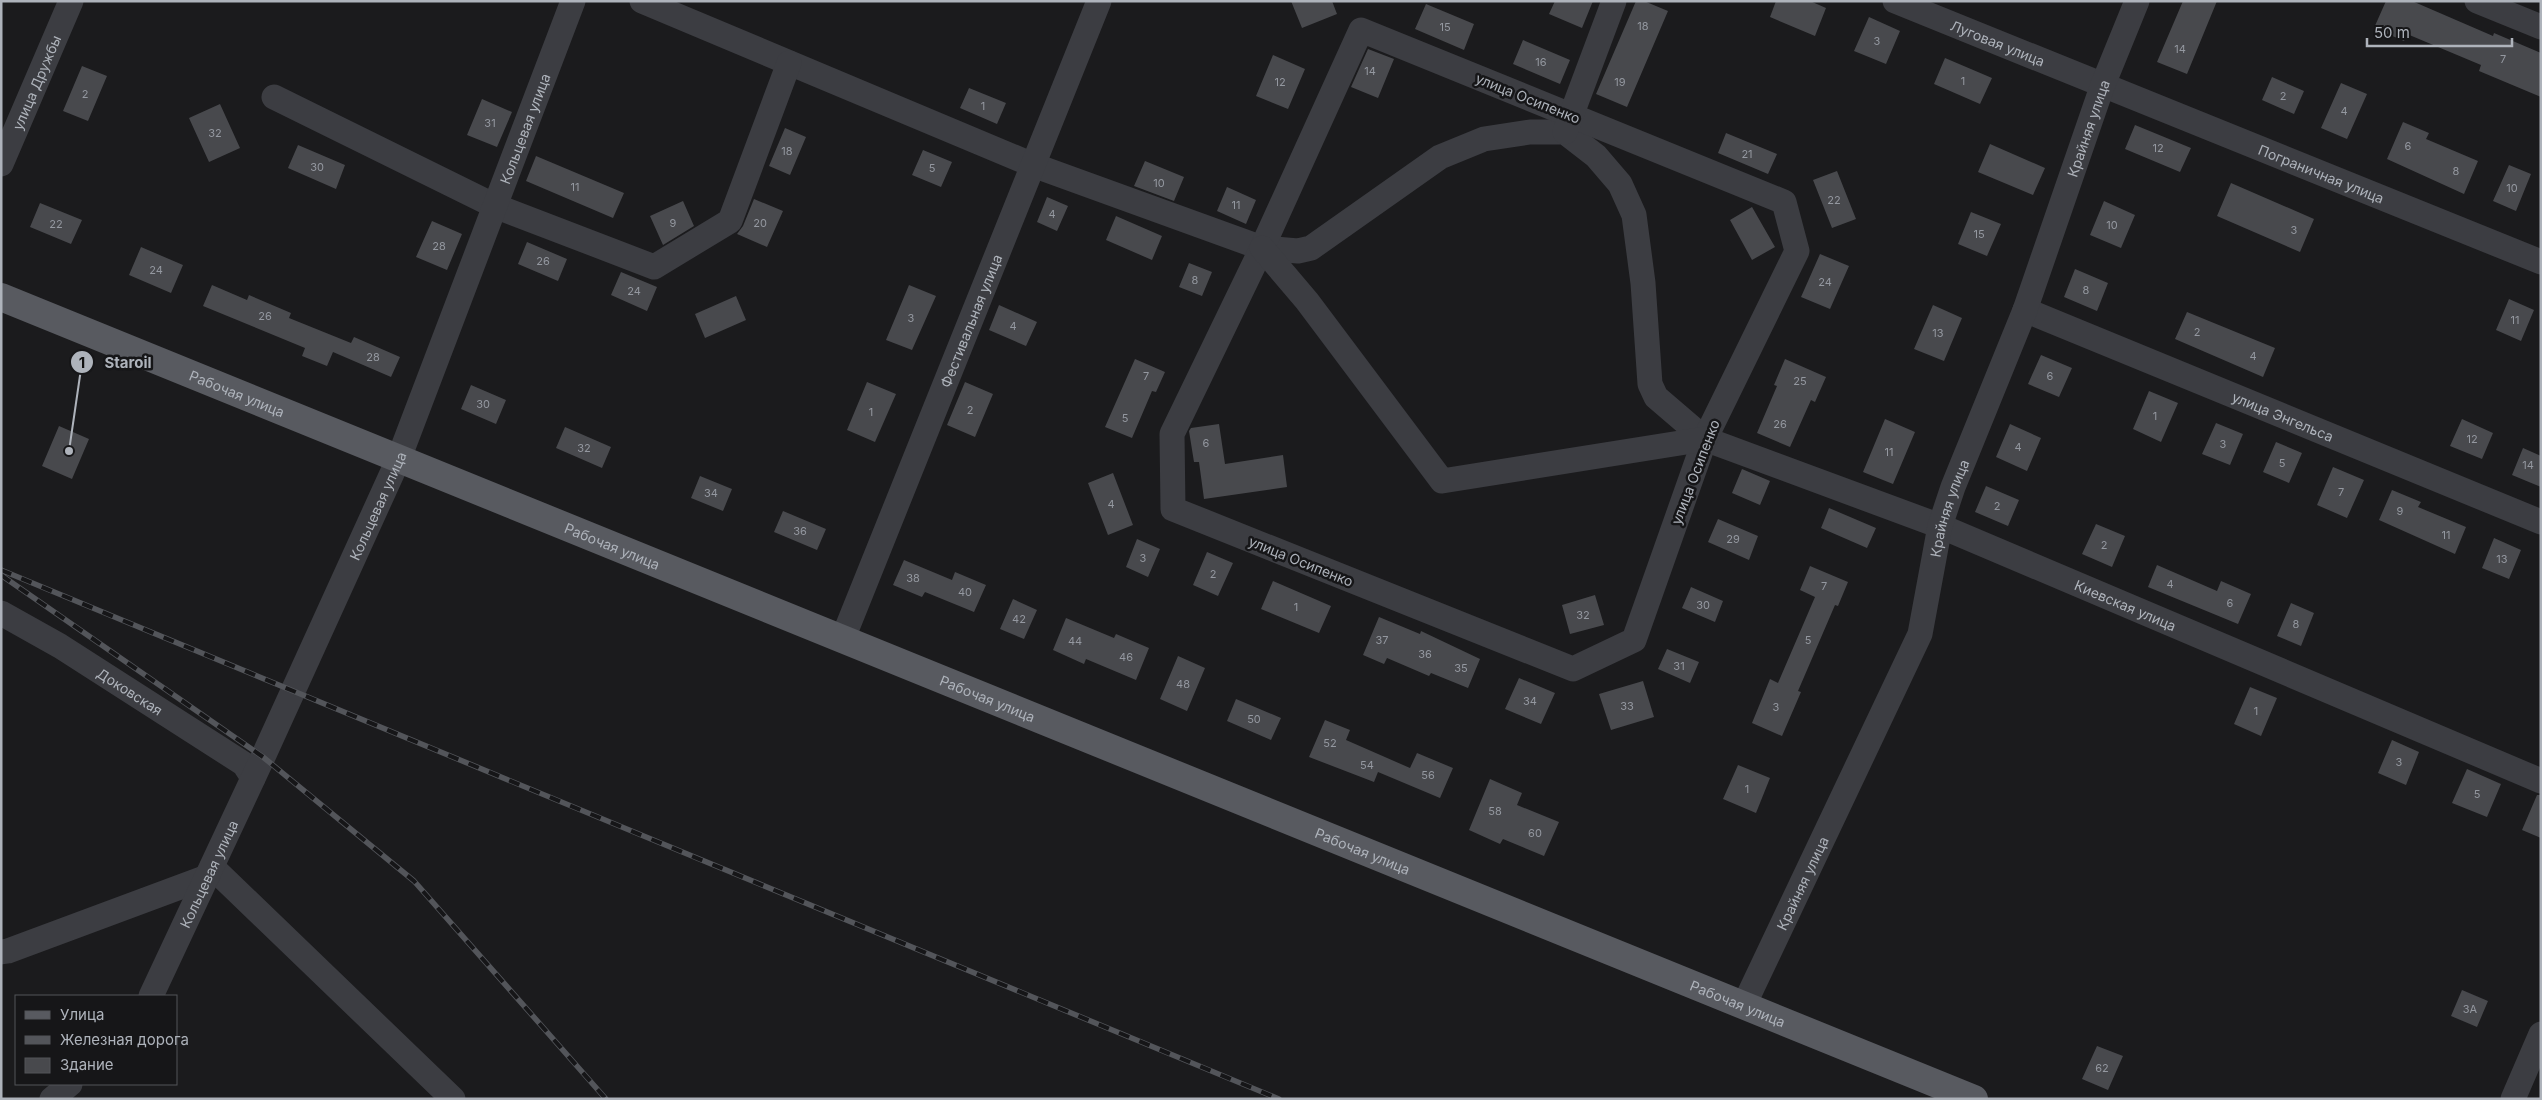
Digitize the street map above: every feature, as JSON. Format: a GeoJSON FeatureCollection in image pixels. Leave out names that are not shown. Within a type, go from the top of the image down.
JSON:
{"type":"FeatureCollection","features":[{"type":"Feature","properties":{"kind":"main road","name":"Рабочая улица"},"geometry":{"type":"LineString","coordinates":[[1,297],[1974,1099]]}},
{"type":"Feature","properties":{"kind":"street","name":"улица Дружбы"},"geometry":{"type":"LineString","coordinates":[[1,164],[71,1]]}},
{"type":"Feature","properties":{"kind":"street","name":"Кольцевая улица"},"geometry":{"type":"LineString","coordinates":[[150,995],[253,778],[398,458],[573,1]]}},
{"type":"Feature","properties":{"kind":"street"},"geometry":{"type":"LineString","coordinates":[[642,1],[1033,165],[1262,248],[1298,251],[1311,248],[1440,157],[1484,139],[1568,124]]}},
{"type":"Feature","properties":{"kind":"street","name":"Фестивальная улица"},"geometry":{"type":"LineString","coordinates":[[843,638],[1099,1]]}},
{"type":"Feature","properties":{"kind":"street"},"geometry":{"type":"LineString","coordinates":[[1568,124],[1614,1]]}},
{"type":"Feature","properties":{"kind":"street","name":"Луговая улица"},"geometry":{"type":"LineString","coordinates":[[1895,1],[2102,87]]}},
{"type":"Feature","properties":{"kind":"street","name":"Крайняя улица"},"geometry":{"type":"LineString","coordinates":[[1744,1005],[1920,634],[1940,526],[1953,487],[2025,310],[2102,87],[2137,1]]}},
{"type":"Feature","properties":{"kind":"street"},"geometry":{"type":"LineString","coordinates":[[2477,1],[2541,27]]}},
{"type":"Feature","properties":{"kind":"street","name":"улица Осипенко"},"geometry":{"type":"LineString","coordinates":[[1361,30],[1568,124],[1784,202],[1797,251],[1705,439],[1634,640],[1572,669],[1173,509],[1172,434],[1262,248],[1361,30]]}},
{"type":"Feature","properties":{"kind":"street"},"geometry":{"type":"LineString","coordinates":[[274,96],[495,206],[654,267],[730,221],[789,63]]}},
{"type":"Feature","properties":{"kind":"street","name":"Пограничная улица"},"geometry":{"type":"LineString","coordinates":[[2102,87],[2541,262]]}},
{"type":"Feature","properties":{"kind":"street"},"geometry":{"type":"LineString","coordinates":[[1568,124],[1620,184],[1634,215],[1642,282],[1650,384],[1656,398],[1705,439]]}},
{"type":"Feature","properties":{"kind":"street"},"geometry":{"type":"LineString","coordinates":[[1262,248],[1307,301],[1442,481],[1705,439]]}},
{"type":"Feature","properties":{"kind":"street","name":"улица Энгельса"},"geometry":{"type":"LineString","coordinates":[[2025,310],[2541,522]]}},
{"type":"Feature","properties":{"kind":"street","name":"Киевская улица"},"geometry":{"type":"LineString","coordinates":[[1705,439],[1940,526],[2541,781]]}},
{"type":"Feature","properties":{"kind":"street","name":"Доковская"},"geometry":{"type":"LineString","coordinates":[[1,613],[60,646],[244,764],[253,778]]}},
{"type":"Feature","properties":{"kind":"street"},"geometry":{"type":"LineString","coordinates":[[1,952],[8,951],[209,872],[453,1099]]}},
{"type":"Feature","properties":{"kind":"street"},"geometry":{"type":"LineString","coordinates":[[2513,1099],[2541,1034]]}},
{"type":"Feature","properties":{"kind":"street"},"geometry":{"type":"LineString","coordinates":[[52,1099],[69,1085]]}},
{"type":"Feature","properties":{"kind":"building"},"geometry":{"type":"Polygon","coordinates":[[[1291,1],[1332,1],[1337,14],[1302,28],[1291,1]]]}},
{"type":"Feature","properties":{"kind":"building"},"geometry":{"type":"Polygon","coordinates":[[[1555,1],[1593,1],[1582,28],[1549,14],[1555,1]]]}},
{"type":"Feature","properties":{"kind":"building"},"geometry":{"type":"Polygon","coordinates":[[[1636,1],[1644,1],[1668,11],[1627,107],[1596,94],[1636,1]]]}},
{"type":"Feature","properties":{"kind":"building"},"geometry":{"type":"Polygon","coordinates":[[[1776,1],[1810,1],[1826,8],[1815,36],[1770,17],[1776,1]]]}},
{"type":"Feature","properties":{"kind":"building"},"geometry":{"type":"Polygon","coordinates":[[[2183,1],[2217,1],[2187,74],[2157,62],[2183,1]]]}},
{"type":"Feature","properties":{"kind":"building"},"geometry":{"type":"Polygon","coordinates":[[[2386,1],[2412,1],[2493,36],[2494,33],[2541,53],[2541,97],[2479,71],[2481,65],[2407,34],[2404,41],[2374,28],[2386,1]]]}},
{"type":"Feature","properties":{"kind":"building"},"geometry":{"type":"Polygon","coordinates":[[[1426,4],[1474,24],[1464,50],[1415,29],[1426,4]]]}},
{"type":"Feature","properties":{"kind":"building"},"geometry":{"type":"Polygon","coordinates":[[[1869,17],[1900,31],[1886,64],[1854,51],[1869,17]]]}},
{"type":"Feature","properties":{"kind":"building"},"geometry":{"type":"Polygon","coordinates":[[[1523,40],[1570,60],[1560,84],[1513,64],[1523,40]]]}},
{"type":"Feature","properties":{"kind":"building"},"geometry":{"type":"Polygon","coordinates":[[[1368,49],[1394,59],[1378,98],[1351,87],[1368,49]]]}},
{"type":"Feature","properties":{"kind":"building"},"geometry":{"type":"Polygon","coordinates":[[[1273,55],[1305,69],[1288,109],[1256,96],[1273,55]]]}},
{"type":"Feature","properties":{"kind":"building"},"geometry":{"type":"Polygon","coordinates":[[[1945,58],[1992,78],[1980,104],[1934,84],[1945,58]]]}},
{"type":"Feature","properties":{"kind":"building"},"geometry":{"type":"Polygon","coordinates":[[[82,66],[107,76],[88,121],[63,111],[82,66]]]}},
{"type":"Feature","properties":{"kind":"building"},"geometry":{"type":"Polygon","coordinates":[[[2272,77],[2304,91],[2294,114],[2262,100],[2272,77]]]}},
{"type":"Feature","properties":{"kind":"building"},"geometry":{"type":"Polygon","coordinates":[[[2341,83],[2367,94],[2347,139],[2321,128],[2341,83]]]}},
{"type":"Feature","properties":{"kind":"building"},"geometry":{"type":"Polygon","coordinates":[[[969,88],[1006,103],[997,124],[960,108],[969,88]]]}},
{"type":"Feature","properties":{"kind":"building"},"geometry":{"type":"Polygon","coordinates":[[[482,99],[512,112],[497,147],[467,135],[482,99]]]}},
{"type":"Feature","properties":{"kind":"building"},"geometry":{"type":"Polygon","coordinates":[[[220,104],[240,148],[209,162],[189,118],[220,104]]]}},
{"type":"Feature","properties":{"kind":"building"},"geometry":{"type":"Polygon","coordinates":[[[2403,122],[2429,133],[2426,139],[2478,161],[2464,194],[2387,159],[2403,122]]]}},
{"type":"Feature","properties":{"kind":"building"},"geometry":{"type":"Polygon","coordinates":[[[2135,125],[2191,148],[2180,172],[2125,149],[2135,125]]]}},
{"type":"Feature","properties":{"kind":"building"},"geometry":{"type":"Polygon","coordinates":[[[785,128],[806,137],[790,175],[769,166],[785,128]]]}},
{"type":"Feature","properties":{"kind":"building"},"geometry":{"type":"Polygon","coordinates":[[[1726,133],[1777,154],[1768,174],[1718,153],[1726,133]]]}},
{"type":"Feature","properties":{"kind":"building"},"geometry":{"type":"Polygon","coordinates":[[[1990,144],[2045,168],[2033,195],[1978,172],[1990,144]]]}},
{"type":"Feature","properties":{"kind":"building"},"geometry":{"type":"Polygon","coordinates":[[[298,145],[345,165],[336,189],[288,168],[298,145]]]}},
{"type":"Feature","properties":{"kind":"building"},"geometry":{"type":"Polygon","coordinates":[[[923,150],[952,162],[941,187],[912,175],[923,150]]]}},
{"type":"Feature","properties":{"kind":"building"},"geometry":{"type":"Polygon","coordinates":[[[536,156],[624,193],[613,218],[526,181],[536,156]]]}},
{"type":"Feature","properties":{"kind":"building"},"geometry":{"type":"Polygon","coordinates":[[[1145,161],[1184,177],[1174,201],[1134,186],[1145,161]]]}},
{"type":"Feature","properties":{"kind":"building"},"geometry":{"type":"Polygon","coordinates":[[[2509,165],[2531,174],[2516,211],[2493,201],[2509,165]]]}},
{"type":"Feature","properties":{"kind":"building"},"geometry":{"type":"Polygon","coordinates":[[[1837,171],[1856,219],[1832,228],[1813,180],[1837,171]]]}},
{"type":"Feature","properties":{"kind":"building"},"geometry":{"type":"Polygon","coordinates":[[[2231,183],[2314,219],[2300,252],[2217,216],[2231,183]]]}},
{"type":"Feature","properties":{"kind":"building"},"geometry":{"type":"Polygon","coordinates":[[[1227,187],[1256,200],[1246,224],[1217,211],[1227,187]]]}},
{"type":"Feature","properties":{"kind":"building"},"geometry":{"type":"Polygon","coordinates":[[[1047,197],[1068,206],[1057,231],[1037,222],[1047,197]]]}},
{"type":"Feature","properties":{"kind":"building"},"geometry":{"type":"Polygon","coordinates":[[[754,199],[783,211],[767,247],[737,234],[743,226],[754,199]]]}},
{"type":"Feature","properties":{"kind":"building"},"geometry":{"type":"Polygon","coordinates":[[[683,201],[694,226],[663,245],[650,216],[683,201]]]}},
{"type":"Feature","properties":{"kind":"building"},"geometry":{"type":"Polygon","coordinates":[[[2104,201],[2135,215],[2121,248],[2090,235],[2104,201]]]}},
{"type":"Feature","properties":{"kind":"building"},"geometry":{"type":"Polygon","coordinates":[[[40,203],[82,220],[71,244],[30,227],[40,203]]]}},
{"type":"Feature","properties":{"kind":"building"},"geometry":{"type":"Polygon","coordinates":[[[1752,207],[1775,247],[1752,260],[1730,220],[1752,207]]]}},
{"type":"Feature","properties":{"kind":"building"},"geometry":{"type":"Polygon","coordinates":[[[1971,212],[2001,224],[1987,256],[1958,244],[1971,212]]]}},
{"type":"Feature","properties":{"kind":"building"},"geometry":{"type":"Polygon","coordinates":[[[1116,216],[1162,236],[1152,260],[1106,240],[1116,216]]]}},
{"type":"Feature","properties":{"kind":"building"},"geometry":{"type":"Polygon","coordinates":[[[432,221],[462,234],[447,270],[416,257],[432,221]]]}},
{"type":"Feature","properties":{"kind":"building"},"geometry":{"type":"Polygon","coordinates":[[[527,242],[567,259],[558,281],[518,264],[527,242]]]}},
{"type":"Feature","properties":{"kind":"building"},"geometry":{"type":"Polygon","coordinates":[[[141,247],[183,265],[171,293],[129,275],[141,247]]]}},
{"type":"Feature","properties":{"kind":"building"},"geometry":{"type":"Polygon","coordinates":[[[1820,254],[1849,266],[1830,309],[1801,297],[1820,254]]]}},
{"type":"Feature","properties":{"kind":"building"},"geometry":{"type":"Polygon","coordinates":[[[1189,263],[1212,272],[1202,296],[1179,287],[1189,263]]]}},
{"type":"Feature","properties":{"kind":"building"},"geometry":{"type":"Polygon","coordinates":[[[2075,269],[2108,283],[2097,311],[2064,297],[2075,269]]]}},
{"type":"Feature","properties":{"kind":"building"},"geometry":{"type":"Polygon","coordinates":[[[621,272],[657,287],[647,311],[611,295],[621,272]]]}},
{"type":"Feature","properties":{"kind":"building"},"geometry":{"type":"Polygon","coordinates":[[[212,285],[247,300],[249,295],[291,313],[289,318],[351,343],[354,337],[400,357],[391,377],[333,352],[327,366],[302,356],[305,348],[203,306],[212,285]]]}},
{"type":"Feature","properties":{"kind":"building"},"geometry":{"type":"Polygon","coordinates":[[[909,285],[936,296],[912,350],[886,340],[909,285]]]}},
{"type":"Feature","properties":{"kind":"building"},"geometry":{"type":"Polygon","coordinates":[[[736,296],[746,320],[705,338],[695,314],[736,296]]]}},
{"type":"Feature","properties":{"kind":"building"},"geometry":{"type":"Polygon","coordinates":[[[2509,299],[2534,310],[2521,341],[2496,330],[2509,299]]]}},
{"type":"Feature","properties":{"kind":"building"},"geometry":{"type":"Polygon","coordinates":[[[999,305],[1037,322],[1026,346],[989,330],[999,305]]]}},
{"type":"Feature","properties":{"kind":"building"},"geometry":{"type":"Polygon","coordinates":[[[1933,305],[1962,318],[1944,361],[1914,349],[1933,305]]]}},
{"type":"Feature","properties":{"kind":"building"},"geometry":{"type":"Polygon","coordinates":[[[2187,312],[2275,348],[2263,377],[2175,339],[2187,312]]]}},
{"type":"Feature","properties":{"kind":"building"},"geometry":{"type":"Polygon","coordinates":[[[2041,355],[2072,368],[2059,397],[2028,384],[2041,355]]]}},
{"type":"Feature","properties":{"kind":"building"},"geometry":{"type":"Polygon","coordinates":[[[1135,359],[1165,372],[1156,392],[1152,391],[1132,438],[1105,427],[1135,359]]]}},
{"type":"Feature","properties":{"kind":"building"},"geometry":{"type":"Polygon","coordinates":[[[1785,359],[1826,377],[1815,402],[1811,400],[1790,447],[1757,433],[1777,386],[1774,385],[1785,359]]]}},
{"type":"Feature","properties":{"kind":"building"},"geometry":{"type":"Polygon","coordinates":[[[867,382],[896,394],[875,442],[847,430],[867,382]]]}},
{"type":"Feature","properties":{"kind":"building"},"geometry":{"type":"Polygon","coordinates":[[[965,382],[993,394],[975,437],[947,425],[965,382]]]}},
{"type":"Feature","properties":{"kind":"building"},"geometry":{"type":"Polygon","coordinates":[[[471,385],[506,400],[496,424],[461,409],[471,385]]]}},
{"type":"Feature","properties":{"kind":"building"},"geometry":{"type":"Polygon","coordinates":[[[2149,391],[2178,403],[2161,442],[2133,429],[2149,391]]]}},
{"type":"Feature","properties":{"kind":"building"},"geometry":{"type":"Polygon","coordinates":[[[1885,419],[1915,432],[1893,484],[1863,472],[1885,419]]]}},
{"type":"Feature","properties":{"kind":"building"},"geometry":{"type":"Polygon","coordinates":[[[2462,419],[2493,433],[2482,459],[2450,446],[2462,419]]]}},
{"type":"Feature","properties":{"kind":"building"},"geometry":{"type":"Polygon","coordinates":[[[2216,423],[2243,434],[2230,465],[2202,454],[2216,423]]]}},
{"type":"Feature","properties":{"kind":"building"},"geometry":{"type":"Polygon","coordinates":[[[1219,424],[1225,464],[1283,455],[1287,487],[1204,499],[1199,462],[1194,462],[1189,431],[1191,428],[1219,424]]]}},
{"type":"Feature","properties":{"kind":"building"},"geometry":{"type":"Polygon","coordinates":[[[2010,424],[2041,438],[2027,471],[1996,457],[2010,424]]]}},
{"type":"Feature","properties":{"kind":"building"},"geometry":{"type":"Polygon","coordinates":[[[59,426],[89,439],[72,479],[42,466],[59,426]]]}},
{"type":"Feature","properties":{"kind":"building"},"geometry":{"type":"Polygon","coordinates":[[[565,427],[611,447],[602,468],[556,448],[565,427]]]}},
{"type":"Feature","properties":{"kind":"building"},"geometry":{"type":"Polygon","coordinates":[[[2276,442],[2302,453],[2289,483],[2263,472],[2276,442]]]}},
{"type":"Feature","properties":{"kind":"building"},"geometry":{"type":"Polygon","coordinates":[[[2523,448],[2541,456],[2541,487],[2512,475],[2523,448]]]}},
{"type":"Feature","properties":{"kind":"building"},"geometry":{"type":"Polygon","coordinates":[[[2333,467],[2364,480],[2347,518],[2317,505],[2333,467]]]}},
{"type":"Feature","properties":{"kind":"building"},"geometry":{"type":"Polygon","coordinates":[[[1742,469],[1770,481],[1760,505],[1732,493],[1742,469]]]}},
{"type":"Feature","properties":{"kind":"building"},"geometry":{"type":"Polygon","coordinates":[[[1113,473],[1133,525],[1108,535],[1088,483],[1113,473]]]}},
{"type":"Feature","properties":{"kind":"building"},"geometry":{"type":"Polygon","coordinates":[[[700,476],[732,489],[723,511],[691,498],[700,476]]]}},
{"type":"Feature","properties":{"kind":"building"},"geometry":{"type":"Polygon","coordinates":[[[1986,486],[2019,500],[2008,526],[1975,512],[1986,486]]]}},
{"type":"Feature","properties":{"kind":"building"},"geometry":{"type":"Polygon","coordinates":[[[2392,490],[2421,502],[2418,507],[2466,527],[2455,554],[2379,520],[2392,490]]]}},
{"type":"Feature","properties":{"kind":"building"},"geometry":{"type":"Polygon","coordinates":[[[1829,508],[1876,528],[1867,548],[1821,528],[1829,508]]]}},
{"type":"Feature","properties":{"kind":"building"},"geometry":{"type":"Polygon","coordinates":[[[783,511],[826,529],[817,550],[774,532],[783,511]]]}},
{"type":"Feature","properties":{"kind":"building"},"geometry":{"type":"Polygon","coordinates":[[[1718,519],[1758,536],[1749,560],[1708,542],[1718,519]]]}},
{"type":"Feature","properties":{"kind":"building"},"geometry":{"type":"Polygon","coordinates":[[[2096,524],[2125,536],[2112,567],[2082,554],[2096,524]]]}},
{"type":"Feature","properties":{"kind":"building"},"geometry":{"type":"Polygon","coordinates":[[[2494,538],[2521,550],[2509,579],[2482,568],[2494,538]]]}},
{"type":"Feature","properties":{"kind":"building"},"geometry":{"type":"Polygon","coordinates":[[[1137,539],[1160,549],[1148,577],[1126,567],[1137,539]]]}},
{"type":"Feature","properties":{"kind":"building"},"geometry":{"type":"Polygon","coordinates":[[[1207,552],[1233,563],[1218,596],[1193,585],[1207,552]]]}},
{"type":"Feature","properties":{"kind":"building"},"geometry":{"type":"Polygon","coordinates":[[[904,560],[952,580],[955,572],[986,585],[974,612],[925,592],[922,597],[893,585],[904,560]]]}},
{"type":"Feature","properties":{"kind":"building"},"geometry":{"type":"Polygon","coordinates":[[[2157,565],[2217,591],[2221,581],[2251,594],[2238,624],[2148,587],[2157,565]]]}},
{"type":"Feature","properties":{"kind":"building"},"geometry":{"type":"Polygon","coordinates":[[[1810,566],[1848,582],[1838,606],[1835,605],[1798,691],[1801,692],[1782,736],[1752,723],[1770,679],[1778,683],[1815,597],[1800,590],[1810,566]]]}},
{"type":"Feature","properties":{"kind":"building"},"geometry":{"type":"Polygon","coordinates":[[[1273,581],[1331,606],[1319,633],[1261,609],[1273,581]]]}},
{"type":"Feature","properties":{"kind":"building"},"geometry":{"type":"Polygon","coordinates":[[[1691,587],[1723,601],[1715,622],[1682,608],[1691,587]]]}},
{"type":"Feature","properties":{"kind":"building"},"geometry":{"type":"Polygon","coordinates":[[[1595,595],[1604,625],[1570,634],[1562,605],[1595,595]]]}},
{"type":"Feature","properties":{"kind":"building"},"geometry":{"type":"Polygon","coordinates":[[[1013,599],[1037,610],[1024,639],[1000,629],[1013,599]]]}},
{"type":"Feature","properties":{"kind":"building"},"geometry":{"type":"Polygon","coordinates":[[[2291,603],[2314,613],[2301,646],[2277,636],[2291,603]]]}},
{"type":"Feature","properties":{"kind":"building"},"geometry":{"type":"Polygon","coordinates":[[[1379,617],[1420,634],[1421,631],[1480,659],[1468,688],[1431,673],[1429,676],[1387,658],[1384,664],[1363,655],[1379,617]]]}},
{"type":"Feature","properties":{"kind":"building"},"geometry":{"type":"Polygon","coordinates":[[[1066,618],[1114,638],[1116,634],[1149,648],[1136,680],[1086,659],[1084,664],[1053,650],[1066,618]]]}},
{"type":"Feature","properties":{"kind":"building"},"geometry":{"type":"Polygon","coordinates":[[[1667,649],[1699,662],[1690,683],[1658,669],[1667,649]]]}},
{"type":"Feature","properties":{"kind":"building"},"geometry":{"type":"Polygon","coordinates":[[[1178,656],[1205,668],[1187,711],[1160,699],[1178,656]]]}},
{"type":"Feature","properties":{"kind":"building"},"geometry":{"type":"Polygon","coordinates":[[[1519,678],[1555,693],[1541,724],[1505,709],[1519,678]]]}},
{"type":"Feature","properties":{"kind":"building"},"geometry":{"type":"Polygon","coordinates":[[[1643,681],[1654,717],[1611,730],[1599,694],[1643,681]]]}},
{"type":"Feature","properties":{"kind":"building"},"geometry":{"type":"Polygon","coordinates":[[[2250,687],[2277,698],[2261,736],[2234,724],[2250,687]]]}},
{"type":"Feature","properties":{"kind":"building"},"geometry":{"type":"Polygon","coordinates":[[[1236,699],[1281,718],[1271,740],[1227,721],[1236,699]]]}},
{"type":"Feature","properties":{"kind":"building"},"geometry":{"type":"Polygon","coordinates":[[[1325,720],[1350,730],[1346,740],[1410,768],[1417,753],[1453,768],[1440,798],[1378,772],[1374,782],[1309,757],[1325,720]]]}},
{"type":"Feature","properties":{"kind":"building"},"geometry":{"type":"Polygon","coordinates":[[[2392,740],[2419,752],[2406,785],[2378,773],[2392,740]]]}},
{"type":"Feature","properties":{"kind":"building"},"geometry":{"type":"Polygon","coordinates":[[[1738,765],[1770,778],[1756,813],[1723,799],[1738,765]]]}},
{"type":"Feature","properties":{"kind":"building"},"geometry":{"type":"Polygon","coordinates":[[[2467,769],[2501,784],[2487,817],[2452,803],[2467,769]]]}},
{"type":"Feature","properties":{"kind":"building"},"geometry":{"type":"Polygon","coordinates":[[[1490,779],[1522,793],[1517,805],[1559,822],[1544,856],[1503,839],[1500,844],[1469,830],[1490,779]]]}},
{"type":"Feature","properties":{"kind":"building"},"geometry":{"type":"Polygon","coordinates":[[[2537,795],[2541,795],[2541,838],[2522,830],[2537,795]]]}},
{"type":"Feature","properties":{"kind":"building"},"geometry":{"type":"Polygon","coordinates":[[[2462,990],[2488,1001],[2477,1027],[2451,1016],[2462,990]]]}},
{"type":"Feature","properties":{"kind":"building"},"geometry":{"type":"Polygon","coordinates":[[[2097,1046],[2123,1056],[2108,1090],[2082,1079],[2097,1046]]]}},
{"type":"Feature","properties":{"kind":"railway"},"geometry":{"type":"LineString","coordinates":[[1,570],[1279,1099]]}},
{"type":"Feature","properties":{"kind":"railway"},"geometry":{"type":"LineString","coordinates":[[1,575],[263,757],[414,881],[606,1099]]}},
{"type":"Feature","properties":{"kind":"place","name":"Staroil"},"geometry":{"type":"Point","coordinates":[69,451]}}]}
